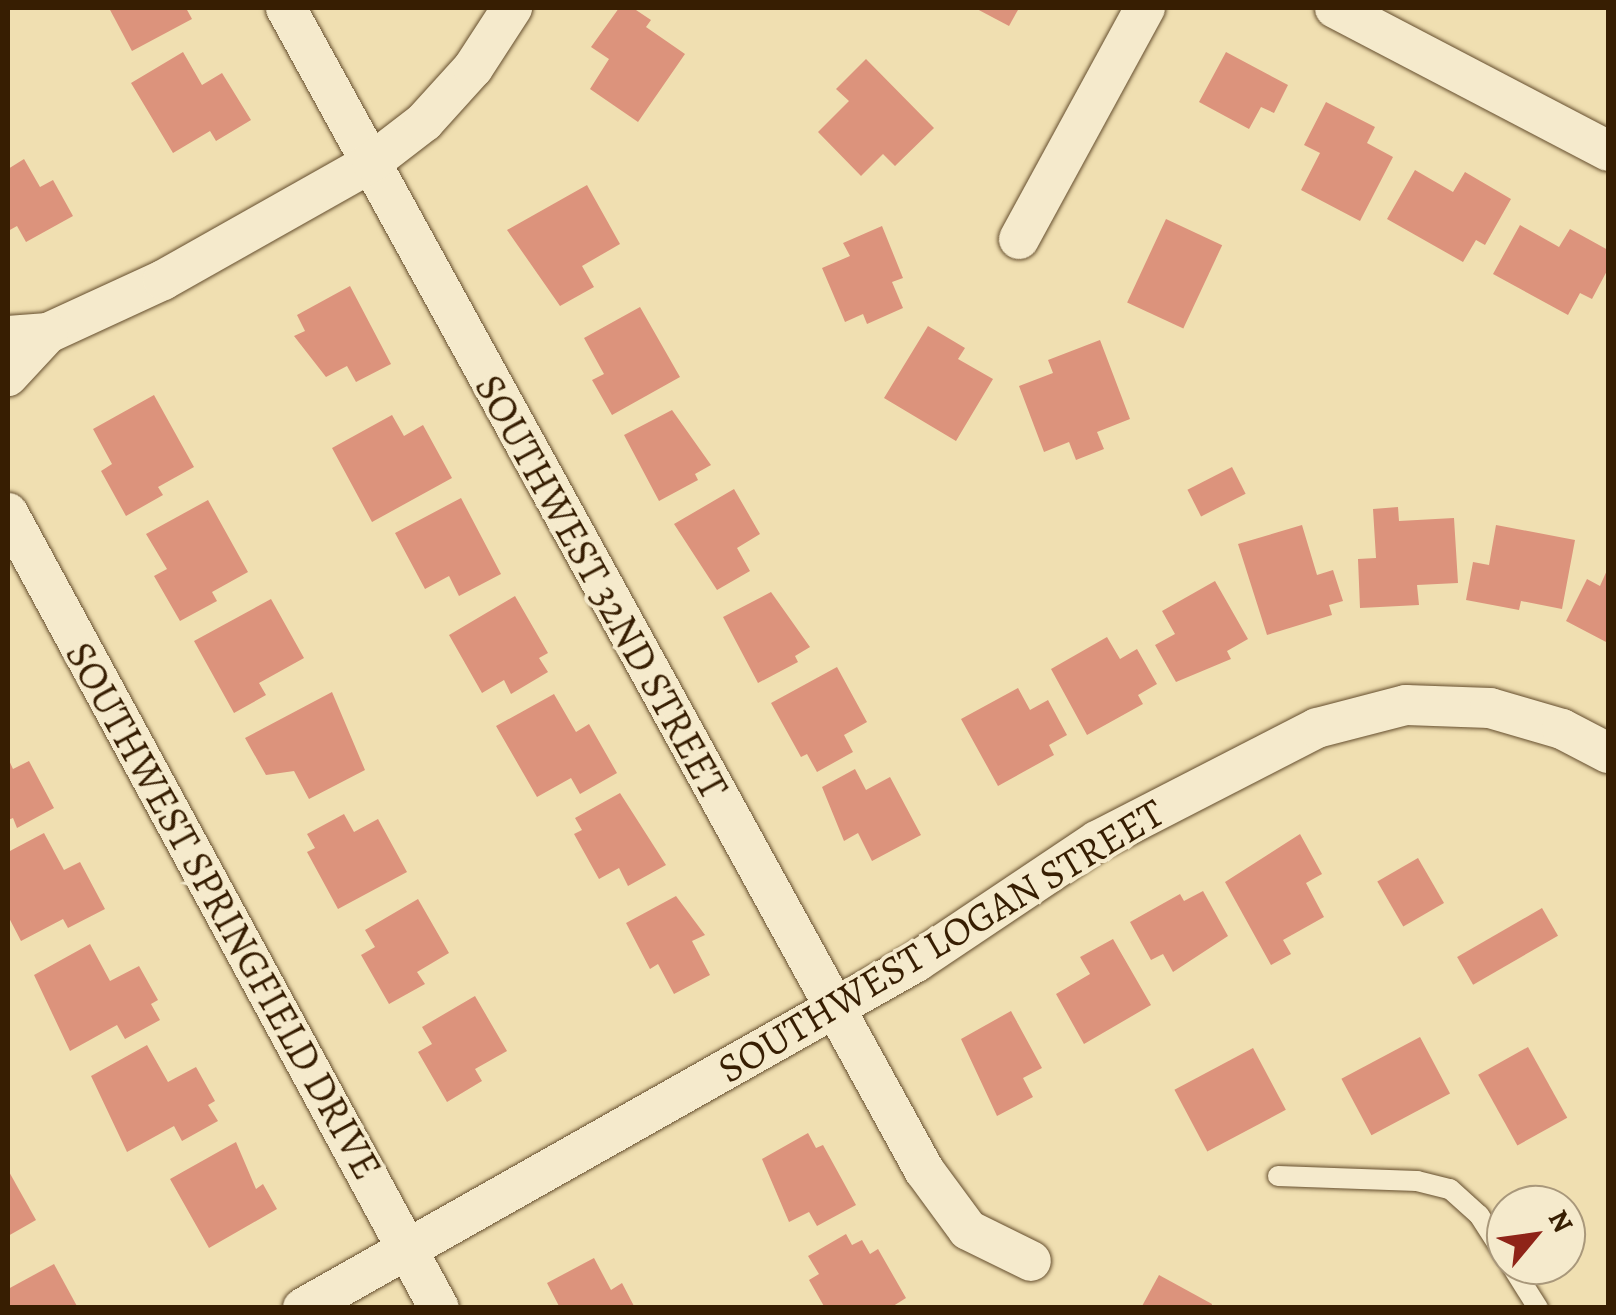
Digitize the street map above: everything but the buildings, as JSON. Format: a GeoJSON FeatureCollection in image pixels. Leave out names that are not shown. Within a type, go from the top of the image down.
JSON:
{"type":"FeatureCollection","features":[{"type":"Feature","properties":{"kind":"street","name":"SOUTHWEST 32ND STREET"},"geometry":{"type":"LineString","coordinates":[[286,8],[834,1010],[952,1212],[968,1230],[1030,1261]]}},
{"type":"Feature","properties":{"kind":"street"},"geometry":{"type":"LineString","coordinates":[[8,336],[48,332],[163,280],[372,162],[424,122],[472,68],[512,8]]}},
{"type":"Feature","properties":{"kind":"street"},"geometry":{"type":"LineString","coordinates":[[1019,239],[1144,8]]}},
{"type":"Feature","properties":{"kind":"street"},"geometry":{"type":"LineString","coordinates":[[1335,8],[1608,150]]}},
{"type":"Feature","properties":{"kind":"street"},"geometry":{"type":"LineString","coordinates":[[8,376],[48,332]]}},
{"type":"Feature","properties":{"kind":"street","name":"SOUTHWEST SPRINGFIELD DRIVE"},"geometry":{"type":"LineString","coordinates":[[8,513],[439,1308]]}},
{"type":"Feature","properties":{"kind":"street","name":"SOUTHWEST LOGAN STREET"},"geometry":{"type":"LineString","coordinates":[[303,1308],[834,1010],[1098,841],[1317,728],[1406,705],[1490,708],[1562,729],[1608,754]]}},
{"type":"Feature","properties":{"kind":"lane"},"geometry":{"type":"LineString","coordinates":[[1278,1176],[1417,1181],[1450,1189],[1486,1226]]}},
{"type":"Feature","properties":{"kind":"lane"},"geometry":{"type":"LineString","coordinates":[[1524,1285],[1538,1308]]}}]}
